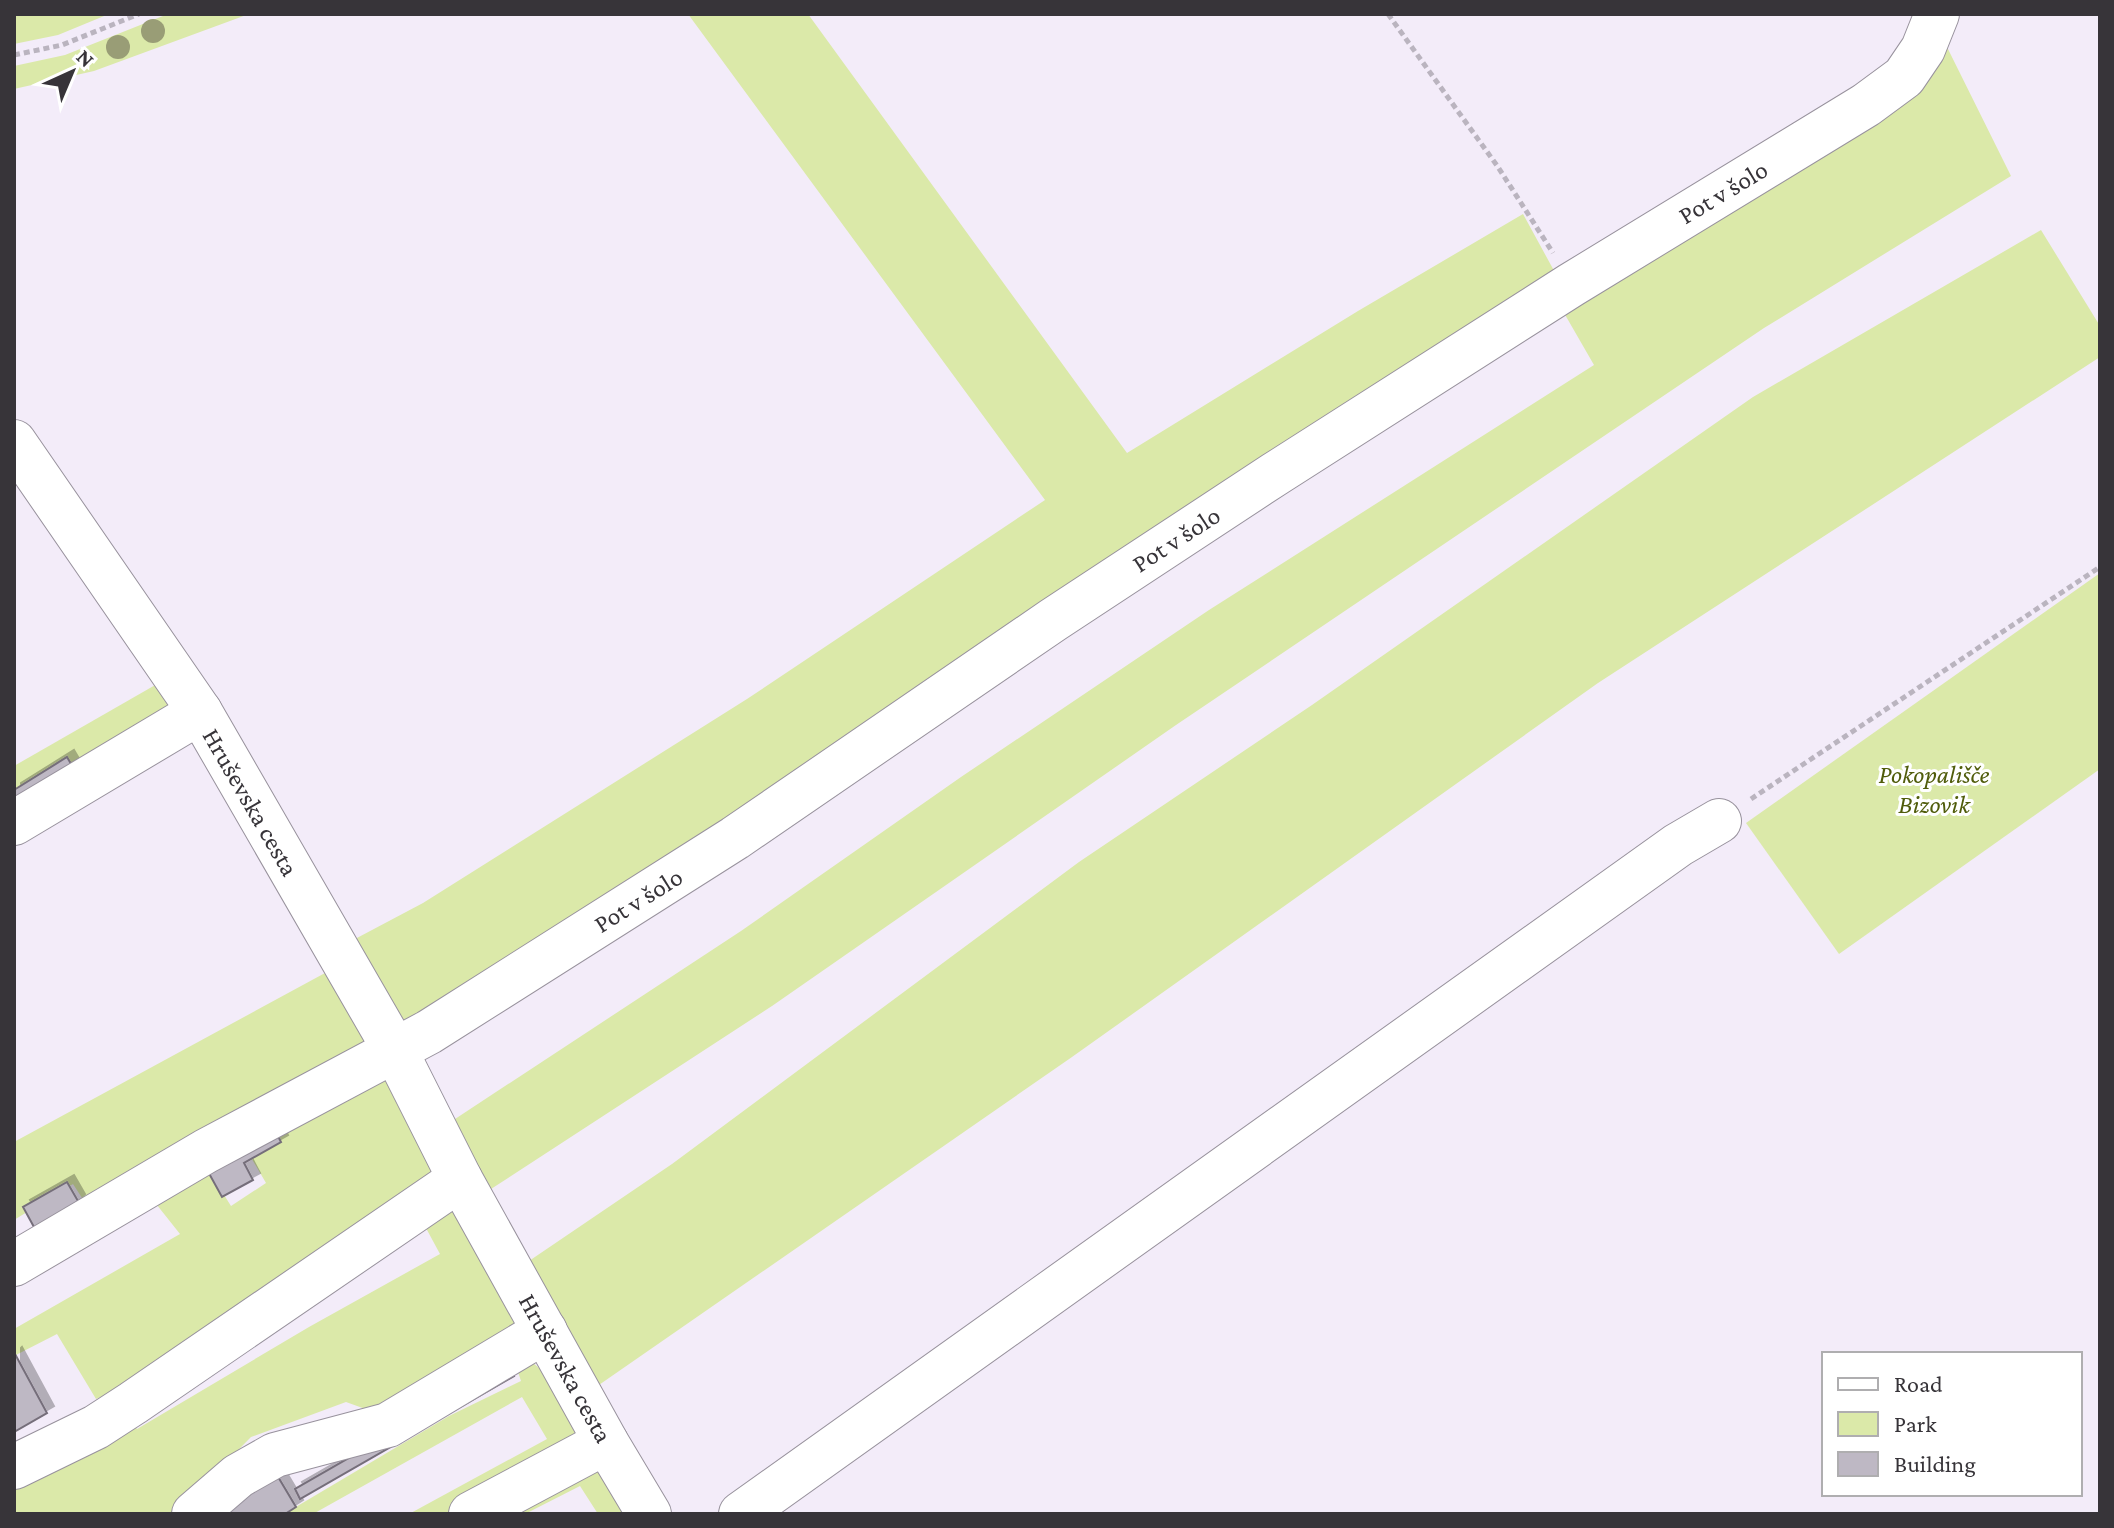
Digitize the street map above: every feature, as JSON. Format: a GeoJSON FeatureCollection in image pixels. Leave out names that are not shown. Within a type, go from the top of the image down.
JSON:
{"type":"FeatureCollection","features":[{"type":"Feature","properties":{"kind":"street","name":"Pot v šolo"},"geometry":{"type":"LineString","coordinates":[[14,1264],[206,1151],[429,1032],[735,838],[1092,594],[1275,474],[1571,285],[1866,105],[1904,77],[1923,49],[1937,14]]}},
{"type":"Feature","properties":{"kind":"street","name":"Hruševska cesta"},"geometry":{"type":"LineString","coordinates":[[14,442],[200,712],[395,1050],[460,1179],[649,1514]]}},
{"type":"Feature","properties":{"kind":"street"},"geometry":{"type":"LineString","coordinates":[[14,823],[200,712]]}},
{"type":"Feature","properties":{"kind":"street"},"geometry":{"type":"LineString","coordinates":[[741,1514],[1665,854],[1719,821]]}},
{"type":"Feature","properties":{"kind":"street"},"geometry":{"type":"LineString","coordinates":[[14,1467],[96,1427],[121,1411],[460,1179]]}},
{"type":"Feature","properties":{"kind":"street"},"geometry":{"type":"LineString","coordinates":[[194,1514],[238,1476],[275,1455],[388,1425],[545,1331]]}},
{"type":"Feature","properties":{"kind":"street"},"geometry":{"type":"LineString","coordinates":[[471,1514],[606,1442]]}},
{"type":"Feature","properties":{"kind":"path"},"geometry":{"type":"LineString","coordinates":[[14,55],[62,45],[139,14]]}},
{"type":"Feature","properties":{"kind":"path"},"geometry":{"type":"LineString","coordinates":[[1388,14],[1541,230],[1571,285]]}},
{"type":"Feature","properties":{"kind":"path"},"geometry":{"type":"LineString","coordinates":[[1719,821],[2100,567]]}},
{"type":"Feature","properties":{"kind":"green space"},"geometry":{"type":"Polygon","coordinates":[[[109,14],[58,35],[14,44],[14,16],[109,14]]]}},
{"type":"Feature","properties":{"kind":"green space"},"geometry":{"type":"Polygon","coordinates":[[[168,14],[249,14],[94,71],[14,89],[14,66],[65,55],[168,14]]]}},
{"type":"Feature","properties":{"kind":"green space"},"geometry":{"type":"Polygon","coordinates":[[[688,14],[808,14],[1127,453],[1523,214],[1558,278],[416,1023],[397,1017],[355,939],[423,903],[747,699],[1045,500],[688,14]]]}},
{"type":"Feature","properties":{"kind":"green space"},"geometry":{"type":"Polygon","coordinates":[[[1944,41],[2011,176],[1764,328],[1176,725],[772,1006],[491,1189],[452,1121],[741,931],[961,777],[1209,610],[1594,365],[1560,306],[1944,41]]]}},
{"type":"Feature","properties":{"kind":"green space"},"geometry":{"type":"Polygon","coordinates":[[[2041,230],[2100,326],[2100,357],[1598,683],[1072,1057],[596,1387],[529,1261],[672,1164],[1079,862],[1312,705],[1753,397],[2041,230]]]}},
{"type":"Feature","properties":{"kind":"green space","name":"Pokopališče Bizovik"},"geometry":{"type":"Polygon","coordinates":[[[2100,573],[2100,769],[1839,954],[1746,823],[2100,573]]]}},
{"type":"Feature","properties":{"kind":"green space"},"geometry":{"type":"Polygon","coordinates":[[[157,684],[169,704],[158,726],[14,816],[14,766],[157,684]]]}},
{"type":"Feature","properties":{"kind":"green space"},"geometry":{"type":"Polygon","coordinates":[[[325,973],[368,1049],[84,1201],[73,1184],[14,1220],[14,1142],[325,973]]]}},
{"type":"Feature","properties":{"kind":"green space"},"geometry":{"type":"Polygon","coordinates":[[[370,1077],[389,1082],[436,1170],[135,1382],[96,1399],[57,1334],[14,1356],[14,1329],[180,1234],[149,1195],[204,1163],[231,1206],[266,1183],[246,1149],[370,1077]]]}},
{"type":"Feature","properties":{"kind":"green space"},"geometry":{"type":"Polygon","coordinates":[[[454,1208],[519,1329],[382,1415],[346,1402],[251,1437],[175,1514],[14,1514],[14,1467],[122,1408],[137,1429],[440,1254],[420,1217],[454,1208]]]}},
{"type":"Feature","properties":{"kind":"green space"},"geometry":{"type":"Polygon","coordinates":[[[533,1363],[549,1378],[562,1397],[572,1417],[576,1438],[454,1514],[409,1514],[547,1439],[522,1397],[313,1514],[284,1514],[449,1416],[521,1381],[516,1366],[533,1363]]]}},
{"type":"Feature","properties":{"kind":"green space"},"geometry":{"type":"Polygon","coordinates":[[[591,1467],[608,1478],[628,1514],[598,1514],[580,1486],[525,1514],[496,1514],[591,1467]]]}},
{"type":"Feature","properties":{"kind":"building"},"geometry":{"type":"Polygon","coordinates":[[[67,757],[74,769],[14,806],[14,790],[67,757]]]}},
{"type":"Feature","properties":{"kind":"building"},"geometry":{"type":"Polygon","coordinates":[[[275,1130],[281,1142],[244,1163],[253,1180],[222,1197],[206,1168],[275,1130]]]}},
{"type":"Feature","properties":{"kind":"building"},"geometry":{"type":"Polygon","coordinates":[[[67,1182],[78,1201],[40,1238],[23,1207],[67,1182]]]}},
{"type":"Feature","properties":{"kind":"building"},"geometry":{"type":"Polygon","coordinates":[[[14,1355],[47,1413],[14,1432],[14,1355]]]}},
{"type":"Feature","properties":{"kind":"building"},"geometry":{"type":"Polygon","coordinates":[[[509,1366],[514,1376],[300,1499],[295,1489],[509,1366]]]}},
{"type":"Feature","properties":{"kind":"building"},"geometry":{"type":"Polygon","coordinates":[[[271,1465],[296,1507],[285,1514],[213,1514],[271,1465]]]}}]}
